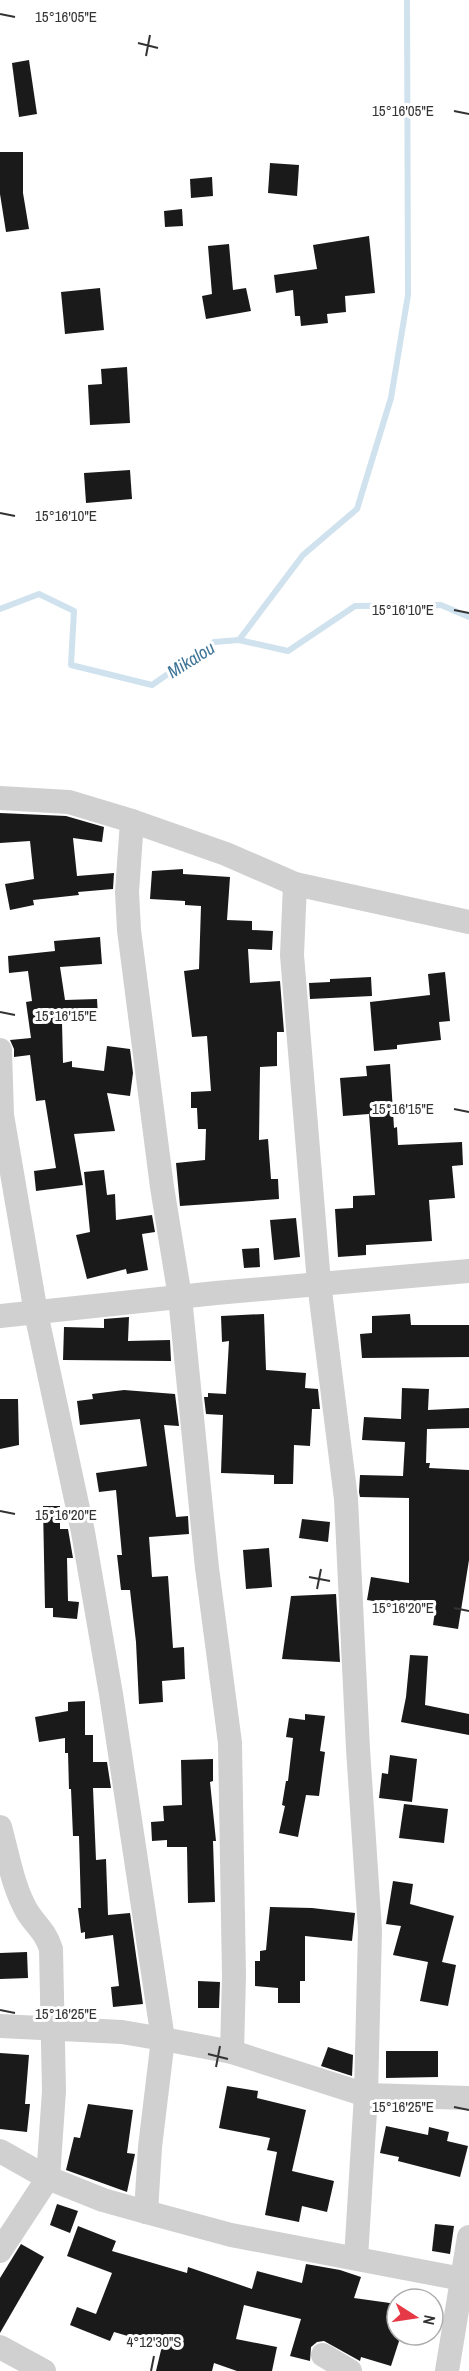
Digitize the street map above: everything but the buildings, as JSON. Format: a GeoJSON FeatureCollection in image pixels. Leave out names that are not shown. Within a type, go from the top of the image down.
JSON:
{"type":"FeatureCollection","features":[{"type":"Feature","properties":{"kind":"street"},"geometry":{"type":"LineString","coordinates":[[0,798],[69,802],[226,854],[295,884],[469,922],[469,934]]}},
{"type":"Feature","properties":{"kind":"street"},"geometry":{"type":"LineString","coordinates":[[132,821],[127,892],[129,930],[162,1187],[180,1297],[215,1643],[230,1743],[234,1976],[232,2052]]}},
{"type":"Feature","properties":{"kind":"street"},"geometry":{"type":"LineString","coordinates":[[295,884],[292,955],[319,1283],[346,1499],[358,1749],[370,1930],[366,2095],[356,2258]]}},
{"type":"Feature","properties":{"kind":"street"},"geometry":{"type":"LineString","coordinates":[[0,1050],[2,1115],[36,1313],[83,1532],[111,1694],[163,2038],[150,2147],[146,2212]]}},
{"type":"Feature","properties":{"kind":"street"},"geometry":{"type":"LineString","coordinates":[[0,1316],[319,1283],[469,1271]]}},
{"type":"Feature","properties":{"kind":"street"},"geometry":{"type":"LineString","coordinates":[[0,1827],[16,1887],[29,1914],[46,1933],[51,1949],[54,2091],[48,2178],[0,2251]]}},
{"type":"Feature","properties":{"kind":"street"},"geometry":{"type":"LineString","coordinates":[[0,2026],[122,2032],[163,2038],[232,2052],[366,2095],[469,2098]]}},
{"type":"Feature","properties":{"kind":"street"},"geometry":{"type":"LineString","coordinates":[[0,2151],[48,2178],[103,2200],[146,2212],[231,2235],[462,2278]]}},
{"type":"Feature","properties":{"kind":"street"},"geometry":{"type":"LineString","coordinates":[[447,2371],[469,2237]]}},
{"type":"Feature","properties":{"kind":"street"},"geometry":{"type":"LineString","coordinates":[[0,2347],[44,2371]]}},
{"type":"Feature","properties":{"kind":"street"},"geometry":{"type":"LineString","coordinates":[[323,2355],[350,2371]]}},
{"type":"Feature","properties":{"kind":"waterway"},"geometry":{"type":"LineString","coordinates":[[239,640],[303,555],[357,509],[391,398],[408,295],[407,0]]}},
{"type":"Feature","properties":{"kind":"waterway","name":"Mikalou"},"geometry":{"type":"LineString","coordinates":[[0,609],[39,594],[74,611],[71,665],[152,685],[214,642],[239,640],[288,651],[355,606],[441,605],[469,617]]}}]}
